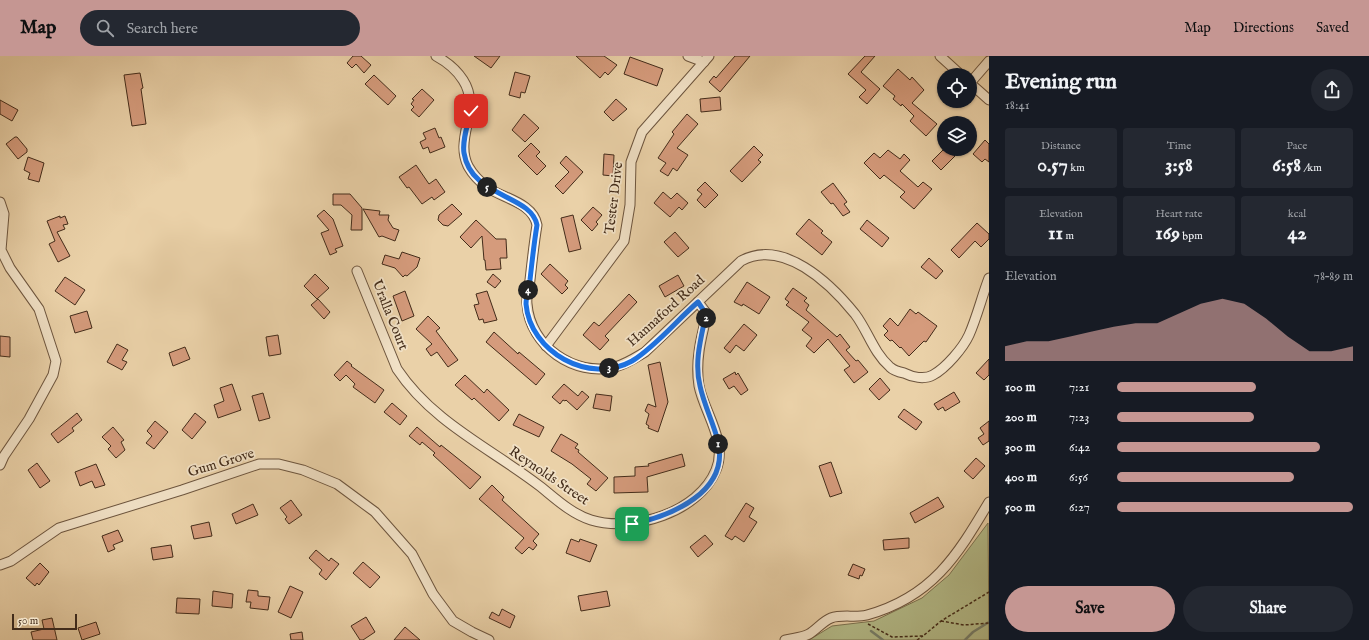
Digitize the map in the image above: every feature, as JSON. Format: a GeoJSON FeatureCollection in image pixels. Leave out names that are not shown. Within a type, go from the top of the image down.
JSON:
{"type":"FeatureCollection","features":[{"type":"Feature","properties":{"kind":"street","name":"Hannaford Road"},"geometry":{"type":"LineString","coordinates":[[436,56],[457,71],[468,87],[471,99],[471,111],[464,153],[468,165],[476,178],[488,188],[528,210],[536,217],[537,225],[526,304],[530,320],[536,334],[558,357],[571,364],[599,369],[614,367],[631,361],[645,352],[741,261],[750,256],[772,254],[799,263],[823,280],[855,315],[876,351],[891,368],[914,378],[932,376],[953,358],[969,336],[989,278]]}},
{"type":"Feature","properties":{"kind":"street"},"geometry":{"type":"LineString","coordinates":[[688,56],[707,59]]}},
{"type":"Feature","properties":{"kind":"street"},"geometry":{"type":"LineString","coordinates":[[940,56],[953,68]]}},
{"type":"Feature","properties":{"kind":"street","name":"Tester Drive"},"geometry":{"type":"LineString","coordinates":[[546,346],[624,241],[630,205],[631,162],[642,132],[707,59]]}},
{"type":"Feature","properties":{"kind":"street"},"geometry":{"type":"LineString","coordinates":[[977,75],[989,60]]}},
{"type":"Feature","properties":{"kind":"street"},"geometry":{"type":"LineString","coordinates":[[977,89],[989,100]]}},
{"type":"Feature","properties":{"kind":"street"},"geometry":{"type":"LineString","coordinates":[[0,202],[4,214],[1,250],[10,268],[39,309],[56,360],[53,375],[30,419],[4,456],[0,465]]}},
{"type":"Feature","properties":{"kind":"street","name":"Uralla Court"},"geometry":{"type":"LineString","coordinates":[[357,271],[397,369]]}},
{"type":"Feature","properties":{"kind":"street","name":"Reynolds Street"},"geometry":{"type":"LineString","coordinates":[[397,369],[405,381],[449,425],[541,487],[574,512],[592,520],[610,523],[632,524],[651,520],[685,505],[708,484],[717,470],[720,454],[718,441],[699,385],[698,352],[706,314],[698,302]]}},
{"type":"Feature","properties":{"kind":"street","name":"Gum Grove"},"geometry":{"type":"LineString","coordinates":[[0,565],[11,561],[48,534],[64,526],[182,490],[259,464],[279,464],[303,470],[337,484],[375,512],[412,554],[433,594],[453,621],[489,640]]}},
{"type":"Feature","properties":{"kind":"street"},"geometry":{"type":"LineString","coordinates":[[785,640],[807,635],[831,618],[866,616],[893,605],[918,592],[942,572],[967,538],[989,502]]}},
{"type":"Feature","properties":{"kind":"path"},"geometry":{"type":"LineString","coordinates":[[917,640],[941,620],[989,592]]}},
{"type":"Feature","properties":{"kind":"path"},"geometry":{"type":"LineString","coordinates":[[854,617],[892,637],[923,636]]}},
{"type":"Feature","properties":{"kind":"path"},"geometry":{"type":"LineString","coordinates":[[941,620],[964,625],[989,623]]}},
{"type":"Feature","properties":{"kind":"green space"},"geometry":{"type":"Polygon","coordinates":[[[988,523],[989,640],[809,640],[832,626],[874,621],[922,598],[949,575],[988,523]]]}},
{"type":"Feature","properties":{"kind":"building"},"geometry":{"type":"Polygon","coordinates":[[[353,56],[361,56],[371,65],[364,73],[356,64],[352,68],[347,63],[353,56]]]}},
{"type":"Feature","properties":{"kind":"building"},"geometry":{"type":"Polygon","coordinates":[[[474,56],[500,56],[491,68],[474,56]]]}},
{"type":"Feature","properties":{"kind":"building"},"geometry":{"type":"Polygon","coordinates":[[[576,56],[604,56],[617,65],[608,75],[605,72],[600,78],[576,56]]]}},
{"type":"Feature","properties":{"kind":"building"},"geometry":{"type":"Polygon","coordinates":[[[735,56],[750,56],[720,92],[709,82],[714,76],[716,78],[735,56]]]}},
{"type":"Feature","properties":{"kind":"building"},"geometry":{"type":"Polygon","coordinates":[[[865,56],[875,56],[861,72],[880,89],[867,104],[859,97],[866,90],[848,74],[865,56]]]}},
{"type":"Feature","properties":{"kind":"building"},"geometry":{"type":"Polygon","coordinates":[[[630,57],[663,69],[657,86],[624,74],[630,57]]]}},
{"type":"Feature","properties":{"kind":"building"},"geometry":{"type":"Polygon","coordinates":[[[898,69],[910,80],[912,77],[924,90],[912,103],[937,124],[926,136],[910,121],[914,116],[902,104],[901,106],[893,99],[895,96],[883,86],[898,69]]]}},
{"type":"Feature","properties":{"kind":"building"},"geometry":{"type":"Polygon","coordinates":[[[515,72],[530,76],[525,93],[521,92],[520,98],[509,95],[515,72]]]}},
{"type":"Feature","properties":{"kind":"building"},"geometry":{"type":"Polygon","coordinates":[[[140,73],[143,88],[141,89],[146,124],[132,126],[124,75],[140,73]]]}},
{"type":"Feature","properties":{"kind":"building"},"geometry":{"type":"Polygon","coordinates":[[[374,75],[396,96],[388,105],[365,84],[374,75]]]}},
{"type":"Feature","properties":{"kind":"building"},"geometry":{"type":"Polygon","coordinates":[[[422,89],[434,100],[419,117],[411,110],[414,107],[411,104],[414,100],[412,99],[422,89]]]}},
{"type":"Feature","properties":{"kind":"building"},"geometry":{"type":"Polygon","coordinates":[[[720,97],[721,110],[701,112],[700,99],[720,97]]]}},
{"type":"Feature","properties":{"kind":"building"},"geometry":{"type":"Polygon","coordinates":[[[616,99],[627,109],[613,121],[604,112],[616,99]]]}},
{"type":"Feature","properties":{"kind":"building"},"geometry":{"type":"Polygon","coordinates":[[[0,100],[18,110],[12,121],[0,114],[0,100]]]}},
{"type":"Feature","properties":{"kind":"building"},"geometry":{"type":"Polygon","coordinates":[[[524,114],[539,128],[525,142],[512,130],[524,114]]]}},
{"type":"Feature","properties":{"kind":"building"},"geometry":{"type":"Polygon","coordinates":[[[687,114],[698,124],[677,148],[688,155],[677,171],[673,168],[668,176],[660,171],[666,163],[658,158],[674,134],[672,132],[687,114]]]}},
{"type":"Feature","properties":{"kind":"building"},"geometry":{"type":"Polygon","coordinates":[[[435,128],[445,147],[430,153],[428,147],[423,149],[420,142],[426,139],[423,133],[435,128]]]}},
{"type":"Feature","properties":{"kind":"building"},"geometry":{"type":"Polygon","coordinates":[[[17,137],[27,149],[27,152],[18,159],[6,144],[17,137]]]}},
{"type":"Feature","properties":{"kind":"building"},"geometry":{"type":"Polygon","coordinates":[[[985,140],[989,144],[989,162],[985,159],[982,162],[975,156],[977,156],[977,149],[985,140]]]}},
{"type":"Feature","properties":{"kind":"building"},"geometry":{"type":"Polygon","coordinates":[[[531,143],[540,152],[536,156],[546,166],[537,175],[518,156],[531,143]]]}},
{"type":"Feature","properties":{"kind":"building"},"geometry":{"type":"Polygon","coordinates":[[[754,146],[763,155],[758,160],[761,162],[742,182],[730,171],[754,146]]]}},
{"type":"Feature","properties":{"kind":"building"},"geometry":{"type":"Polygon","coordinates":[[[888,150],[900,159],[904,154],[910,160],[900,171],[918,187],[923,182],[932,189],[914,209],[900,197],[905,192],[884,175],[880,179],[864,163],[874,153],[880,158],[888,150]]]}},
{"type":"Feature","properties":{"kind":"building"},"geometry":{"type":"Polygon","coordinates":[[[604,154],[614,155],[613,176],[603,175],[604,154]]]}},
{"type":"Feature","properties":{"kind":"building"},"geometry":{"type":"Polygon","coordinates":[[[566,156],[583,172],[563,194],[555,186],[569,172],[560,163],[566,156]]]}},
{"type":"Feature","properties":{"kind":"building"},"geometry":{"type":"Polygon","coordinates":[[[937,156],[955,156],[941,170],[932,161],[937,156]]]}},
{"type":"Feature","properties":{"kind":"building"},"geometry":{"type":"Polygon","coordinates":[[[28,157],[44,163],[39,182],[28,179],[30,173],[24,170],[28,157]]]}},
{"type":"Feature","properties":{"kind":"building"},"geometry":{"type":"Polygon","coordinates":[[[416,165],[429,184],[436,179],[445,192],[434,200],[432,197],[422,204],[399,177],[416,165]]]}},
{"type":"Feature","properties":{"kind":"building"},"geometry":{"type":"Polygon","coordinates":[[[705,182],[718,195],[705,208],[697,200],[702,194],[697,190],[705,182]]]}},
{"type":"Feature","properties":{"kind":"building"},"geometry":{"type":"Polygon","coordinates":[[[833,183],[847,202],[844,204],[850,212],[843,216],[833,203],[831,204],[821,192],[833,183]]]}},
{"type":"Feature","properties":{"kind":"building"},"geometry":{"type":"Polygon","coordinates":[[[663,192],[671,199],[677,193],[688,203],[682,210],[679,207],[670,217],[654,203],[663,192]]]}},
{"type":"Feature","properties":{"kind":"building"},"geometry":{"type":"Polygon","coordinates":[[[333,194],[350,194],[362,208],[362,230],[351,230],[352,215],[341,205],[333,205],[333,194]]]}},
{"type":"Feature","properties":{"kind":"building"},"geometry":{"type":"Polygon","coordinates":[[[452,204],[462,214],[448,226],[443,225],[438,220],[439,215],[452,204]]]}},
{"type":"Feature","properties":{"kind":"building"},"geometry":{"type":"Polygon","coordinates":[[[593,207],[602,215],[596,222],[598,224],[592,231],[581,220],[593,207]]]}},
{"type":"Feature","properties":{"kind":"building"},"geometry":{"type":"Polygon","coordinates":[[[363,209],[380,211],[379,215],[389,215],[388,220],[393,228],[399,230],[395,241],[382,236],[379,237],[363,209]]]}},
{"type":"Feature","properties":{"kind":"building"},"geometry":{"type":"Polygon","coordinates":[[[324,210],[333,219],[343,246],[335,249],[337,252],[330,255],[321,233],[329,230],[317,216],[324,210]]]}},
{"type":"Feature","properties":{"kind":"building"},"geometry":{"type":"Polygon","coordinates":[[[573,215],[581,249],[569,252],[561,218],[573,215]]]}},
{"type":"Feature","properties":{"kind":"building"},"geometry":{"type":"Polygon","coordinates":[[[60,216],[60,218],[65,216],[68,224],[63,225],[65,229],[57,232],[70,256],[58,262],[49,244],[55,241],[47,221],[60,216]]]}},
{"type":"Feature","properties":{"kind":"building"},"geometry":{"type":"Polygon","coordinates":[[[809,219],[823,231],[821,233],[832,242],[822,255],[796,234],[809,219]]]}},
{"type":"Feature","properties":{"kind":"building"},"geometry":{"type":"Polygon","coordinates":[[[476,220],[496,239],[506,239],[507,258],[500,258],[501,269],[486,270],[482,236],[471,248],[460,237],[476,220]]]}},
{"type":"Feature","properties":{"kind":"building"},"geometry":{"type":"Polygon","coordinates":[[[867,220],[889,238],[882,247],[860,229],[867,220]]]}},
{"type":"Feature","properties":{"kind":"building"},"geometry":{"type":"Polygon","coordinates":[[[977,223],[989,234],[989,239],[981,247],[975,241],[959,258],[951,250],[977,223]]]}},
{"type":"Feature","properties":{"kind":"building"},"geometry":{"type":"Polygon","coordinates":[[[675,232],[689,248],[678,257],[664,242],[675,232]]]}},
{"type":"Feature","properties":{"kind":"building"},"geometry":{"type":"Polygon","coordinates":[[[402,252],[420,258],[417,267],[407,276],[405,275],[403,277],[395,268],[382,264],[385,255],[399,259],[402,252]]]}},
{"type":"Feature","properties":{"kind":"building"},"geometry":{"type":"Polygon","coordinates":[[[929,258],[943,271],[936,279],[921,267],[929,258]]]}},
{"type":"Feature","properties":{"kind":"building"},"geometry":{"type":"Polygon","coordinates":[[[550,264],[568,281],[565,285],[568,288],[562,294],[541,274],[550,264]]]}},
{"type":"Feature","properties":{"kind":"building"},"geometry":{"type":"Polygon","coordinates":[[[315,274],[329,288],[317,299],[304,286],[315,274]]]}},
{"type":"Feature","properties":{"kind":"building"},"geometry":{"type":"Polygon","coordinates":[[[493,274],[501,281],[495,288],[487,282],[493,274]]]}},
{"type":"Feature","properties":{"kind":"building"},"geometry":{"type":"Polygon","coordinates":[[[678,275],[684,286],[665,297],[659,286],[678,275]]]}},
{"type":"Feature","properties":{"kind":"building"},"geometry":{"type":"Polygon","coordinates":[[[65,277],[85,290],[75,305],[55,291],[65,277]]]}},
{"type":"Feature","properties":{"kind":"building"},"geometry":{"type":"Polygon","coordinates":[[[747,282],[770,297],[759,314],[743,304],[742,306],[734,302],[747,282]]]}},
{"type":"Feature","properties":{"kind":"building"},"geometry":{"type":"Polygon","coordinates":[[[793,288],[807,298],[804,301],[809,305],[806,310],[837,337],[840,334],[850,347],[846,350],[856,361],[858,360],[868,372],[854,383],[844,370],[850,366],[828,339],[814,353],[806,346],[812,338],[802,330],[809,322],[786,305],[789,302],[785,299],[793,288]]]}},
{"type":"Feature","properties":{"kind":"building"},"geometry":{"type":"Polygon","coordinates":[[[405,291],[414,316],[402,321],[393,296],[405,291]]]}},
{"type":"Feature","properties":{"kind":"building"},"geometry":{"type":"Polygon","coordinates":[[[487,291],[497,320],[484,323],[483,319],[479,320],[474,305],[479,304],[476,294],[487,291]]]}},
{"type":"Feature","properties":{"kind":"building"},"geometry":{"type":"Polygon","coordinates":[[[629,294],[637,302],[605,336],[609,340],[600,350],[583,335],[594,322],[599,326],[629,294]]]}},
{"type":"Feature","properties":{"kind":"building"},"geometry":{"type":"Polygon","coordinates":[[[318,299],[330,312],[324,319],[311,305],[318,299]]]}},
{"type":"Feature","properties":{"kind":"building"},"geometry":{"type":"Polygon","coordinates":[[[910,309],[916,314],[918,312],[937,326],[926,342],[924,341],[909,356],[901,347],[900,348],[892,340],[890,341],[884,335],[888,331],[883,326],[890,318],[898,326],[910,309]]]}},
{"type":"Feature","properties":{"kind":"building"},"geometry":{"type":"Polygon","coordinates":[[[87,311],[92,328],[75,333],[70,316],[87,311]]]}},
{"type":"Feature","properties":{"kind":"building"},"geometry":{"type":"Polygon","coordinates":[[[428,316],[440,328],[436,331],[458,360],[448,367],[437,352],[431,356],[426,349],[432,344],[416,329],[428,316]]]}},
{"type":"Feature","properties":{"kind":"building"},"geometry":{"type":"Polygon","coordinates":[[[744,324],[757,335],[744,351],[736,345],[730,353],[724,348],[744,324]]]}},
{"type":"Feature","properties":{"kind":"building"},"geometry":{"type":"Polygon","coordinates":[[[494,332],[518,354],[519,352],[545,374],[536,385],[486,342],[494,332]]]}},
{"type":"Feature","properties":{"kind":"building"},"geometry":{"type":"Polygon","coordinates":[[[278,335],[281,354],[269,356],[266,337],[278,335]]]}},
{"type":"Feature","properties":{"kind":"building"},"geometry":{"type":"Polygon","coordinates":[[[0,336],[10,337],[10,357],[0,356],[0,336]]]}},
{"type":"Feature","properties":{"kind":"building"},"geometry":{"type":"Polygon","coordinates":[[[117,344],[128,350],[122,360],[127,362],[122,370],[107,362],[117,344]]]}},
{"type":"Feature","properties":{"kind":"building"},"geometry":{"type":"Polygon","coordinates":[[[185,347],[190,359],[173,366],[169,353],[185,347]]]}},
{"type":"Feature","properties":{"kind":"building"},"geometry":{"type":"Polygon","coordinates":[[[989,359],[989,375],[984,380],[976,373],[989,359]]]}},
{"type":"Feature","properties":{"kind":"building"},"geometry":{"type":"Polygon","coordinates":[[[347,361],[352,365],[351,366],[384,390],[375,403],[353,387],[355,384],[346,375],[340,381],[334,375],[347,361]]]}},
{"type":"Feature","properties":{"kind":"building"},"geometry":{"type":"Polygon","coordinates":[[[660,362],[668,402],[658,432],[648,428],[649,426],[646,424],[649,414],[645,411],[648,404],[656,407],[648,365],[660,362]]]}},
{"type":"Feature","properties":{"kind":"building"},"geometry":{"type":"Polygon","coordinates":[[[735,372],[736,375],[738,373],[748,390],[741,395],[734,386],[729,389],[723,379],[735,372]]]}},
{"type":"Feature","properties":{"kind":"building"},"geometry":{"type":"Polygon","coordinates":[[[465,375],[484,393],[487,389],[509,410],[499,421],[474,398],[472,400],[455,385],[465,375]]]}},
{"type":"Feature","properties":{"kind":"building"},"geometry":{"type":"Polygon","coordinates":[[[880,378],[890,390],[879,400],[869,389],[880,378]]]}},
{"type":"Feature","properties":{"kind":"building"},"geometry":{"type":"Polygon","coordinates":[[[232,384],[241,410],[218,418],[214,405],[224,401],[220,388],[232,384]]]}},
{"type":"Feature","properties":{"kind":"building"},"geometry":{"type":"Polygon","coordinates":[[[564,384],[578,396],[582,391],[589,397],[577,410],[566,400],[563,400],[560,404],[552,397],[564,384]]]}},
{"type":"Feature","properties":{"kind":"building"},"geometry":{"type":"Polygon","coordinates":[[[954,392],[960,402],[945,411],[943,407],[938,410],[934,404],[954,392]]]}},
{"type":"Feature","properties":{"kind":"building"},"geometry":{"type":"Polygon","coordinates":[[[263,393],[270,418],[259,421],[252,396],[263,393]]]}},
{"type":"Feature","properties":{"kind":"building"},"geometry":{"type":"Polygon","coordinates":[[[596,394],[612,396],[610,411],[593,408],[596,394]]]}},
{"type":"Feature","properties":{"kind":"building"},"geometry":{"type":"Polygon","coordinates":[[[392,403],[407,416],[400,425],[384,412],[392,403]]]}},
{"type":"Feature","properties":{"kind":"building"},"geometry":{"type":"Polygon","coordinates":[[[904,409],[922,422],[916,430],[898,417],[904,409]]]}},
{"type":"Feature","properties":{"kind":"building"},"geometry":{"type":"Polygon","coordinates":[[[77,413],[82,420],[72,428],[74,431],[58,443],[51,434],[77,413]]]}},
{"type":"Feature","properties":{"kind":"building"},"geometry":{"type":"Polygon","coordinates":[[[195,413],[206,422],[192,439],[182,430],[195,413]]]}},
{"type":"Feature","properties":{"kind":"building"},"geometry":{"type":"Polygon","coordinates":[[[519,414],[544,427],[539,437],[513,425],[519,414]]]}},
{"type":"Feature","properties":{"kind":"building"},"geometry":{"type":"Polygon","coordinates":[[[155,421],[168,432],[154,449],[146,443],[152,436],[147,431],[155,421]]]}},
{"type":"Feature","properties":{"kind":"building"},"geometry":{"type":"Polygon","coordinates":[[[989,421],[989,441],[983,445],[978,438],[984,434],[980,428],[989,421]]]}},
{"type":"Feature","properties":{"kind":"building"},"geometry":{"type":"Polygon","coordinates":[[[113,427],[124,440],[121,442],[125,450],[116,458],[108,449],[111,446],[102,437],[113,427]]]}},
{"type":"Feature","properties":{"kind":"building"},"geometry":{"type":"Polygon","coordinates":[[[417,427],[440,447],[441,445],[481,477],[470,489],[433,455],[435,453],[422,442],[420,445],[409,436],[417,427]]]}},
{"type":"Feature","properties":{"kind":"building"},"geometry":{"type":"Polygon","coordinates":[[[561,434],[578,444],[575,448],[579,450],[578,452],[608,478],[596,491],[587,484],[591,479],[572,464],[551,451],[561,434]]]}},
{"type":"Feature","properties":{"kind":"building"},"geometry":{"type":"Polygon","coordinates":[[[682,454],[685,466],[647,477],[648,492],[614,493],[614,477],[635,476],[635,467],[649,466],[648,464],[682,454]]]}},
{"type":"Feature","properties":{"kind":"building"},"geometry":{"type":"Polygon","coordinates":[[[976,458],[985,466],[973,479],[964,471],[976,458]]]}},
{"type":"Feature","properties":{"kind":"building"},"geometry":{"type":"Polygon","coordinates":[[[831,462],[842,493],[830,497],[819,466],[831,462]]]}},
{"type":"Feature","properties":{"kind":"building"},"geometry":{"type":"Polygon","coordinates":[[[37,463],[50,481],[40,488],[28,470],[37,463]]]}},
{"type":"Feature","properties":{"kind":"building"},"geometry":{"type":"Polygon","coordinates":[[[96,464],[105,485],[95,488],[92,481],[80,486],[75,472],[96,464]]]}},
{"type":"Feature","properties":{"kind":"building"},"geometry":{"type":"Polygon","coordinates":[[[492,485],[504,497],[502,500],[539,534],[533,541],[537,545],[533,550],[529,547],[522,554],[515,548],[524,538],[479,499],[492,485]]]}},
{"type":"Feature","properties":{"kind":"building"},"geometry":{"type":"Polygon","coordinates":[[[938,497],[944,507],[915,523],[910,513],[938,497]]]}},
{"type":"Feature","properties":{"kind":"building"},"geometry":{"type":"Polygon","coordinates":[[[291,500],[302,515],[289,524],[285,519],[287,517],[280,508],[291,500]]]}},
{"type":"Feature","properties":{"kind":"building"},"geometry":{"type":"Polygon","coordinates":[[[746,503],[754,508],[749,517],[757,522],[744,542],[735,536],[732,540],[725,536],[746,503]]]}},
{"type":"Feature","properties":{"kind":"building"},"geometry":{"type":"Polygon","coordinates":[[[253,504],[258,515],[236,524],[232,514],[253,504]]]}},
{"type":"Feature","properties":{"kind":"building"},"geometry":{"type":"Polygon","coordinates":[[[209,522],[212,536],[194,539],[191,526],[209,522]]]}},
{"type":"Feature","properties":{"kind":"building"},"geometry":{"type":"Polygon","coordinates":[[[118,530],[123,541],[113,545],[115,549],[108,552],[102,536],[118,530]]]}},
{"type":"Feature","properties":{"kind":"building"},"geometry":{"type":"Polygon","coordinates":[[[705,535],[713,544],[698,557],[690,547],[705,535]]]}},
{"type":"Feature","properties":{"kind":"building"},"geometry":{"type":"Polygon","coordinates":[[[909,538],[909,548],[884,550],[883,540],[909,538]]]}},
{"type":"Feature","properties":{"kind":"building"},"geometry":{"type":"Polygon","coordinates":[[[571,539],[579,542],[580,539],[597,545],[590,562],[566,553],[571,539]]]}},
{"type":"Feature","properties":{"kind":"building"},"geometry":{"type":"Polygon","coordinates":[[[171,545],[173,557],[153,560],[151,548],[171,545]]]}},
{"type":"Feature","properties":{"kind":"building"},"geometry":{"type":"Polygon","coordinates":[[[316,550],[329,561],[331,558],[339,564],[326,580],[319,574],[322,570],[309,558],[316,550]]]}},
{"type":"Feature","properties":{"kind":"building"},"geometry":{"type":"Polygon","coordinates":[[[363,562],[380,577],[370,588],[353,573],[363,562]]]}},
{"type":"Feature","properties":{"kind":"building"},"geometry":{"type":"Polygon","coordinates":[[[40,563],[49,572],[39,585],[37,583],[35,586],[26,578],[40,563]]]}},
{"type":"Feature","properties":{"kind":"building"},"geometry":{"type":"Polygon","coordinates":[[[853,564],[865,569],[862,576],[860,575],[859,579],[848,575],[853,564]]]}},
{"type":"Feature","properties":{"kind":"building"},"geometry":{"type":"Polygon","coordinates":[[[290,586],[303,592],[291,618],[278,612],[290,586]]]}},
{"type":"Feature","properties":{"kind":"building"},"geometry":{"type":"Polygon","coordinates":[[[248,590],[258,591],[258,596],[270,597],[268,610],[250,608],[251,602],[246,602],[248,590]]]}},
{"type":"Feature","properties":{"kind":"building"},"geometry":{"type":"Polygon","coordinates":[[[213,591],[233,594],[232,608],[212,606],[213,591]]]}},
{"type":"Feature","properties":{"kind":"building"},"geometry":{"type":"Polygon","coordinates":[[[607,591],[610,606],[581,611],[578,596],[607,591]]]}},
{"type":"Feature","properties":{"kind":"building"},"geometry":{"type":"Polygon","coordinates":[[[177,598],[200,599],[199,614],[176,613],[177,598]]]}},
{"type":"Feature","properties":{"kind":"building"},"geometry":{"type":"Polygon","coordinates":[[[502,609],[515,616],[510,628],[489,618],[492,612],[499,616],[502,609]]]}},
{"type":"Feature","properties":{"kind":"building"},"geometry":{"type":"Polygon","coordinates":[[[366,617],[375,632],[363,640],[360,640],[351,626],[366,617]]]}},
{"type":"Feature","properties":{"kind":"building"},"geometry":{"type":"Polygon","coordinates":[[[52,618],[57,640],[33,640],[31,632],[44,629],[42,620],[52,618]]]}},
{"type":"Feature","properties":{"kind":"building"},"geometry":{"type":"Polygon","coordinates":[[[96,622],[100,634],[82,640],[78,628],[96,622]]]}},
{"type":"Feature","properties":{"kind":"building"},"geometry":{"type":"Polygon","coordinates":[[[405,627],[420,640],[394,640],[405,627]]]}},
{"type":"Feature","properties":{"kind":"building"},"geometry":{"type":"Polygon","coordinates":[[[302,632],[303,640],[291,640],[290,634],[302,632]]]}},
{"type":"Feature","properties":{"kind":"waterway"},"geometry":{"type":"LineString","coordinates":[[965,640],[973,632],[989,622]]}},
{"type":"Feature","properties":{"kind":"waterway"},"geometry":{"type":"LineString","coordinates":[[871,631],[883,640]]}},
{"type":"Feature","properties":{"kind":"route"},"geometry":{"type":"LineString","coordinates":[[471,111],[464,153],[468,165],[476,178],[488,188],[528,210],[536,217],[537,225],[526,304],[530,320],[536,334],[558,357],[571,364],[584,367],[599,369],[614,367],[631,361],[645,352],[681,316],[698,302],[706,314],[698,352],[699,385],[718,441],[720,454],[717,470],[708,484],[698,495],[685,505],[651,520],[632,524]]}}]}
